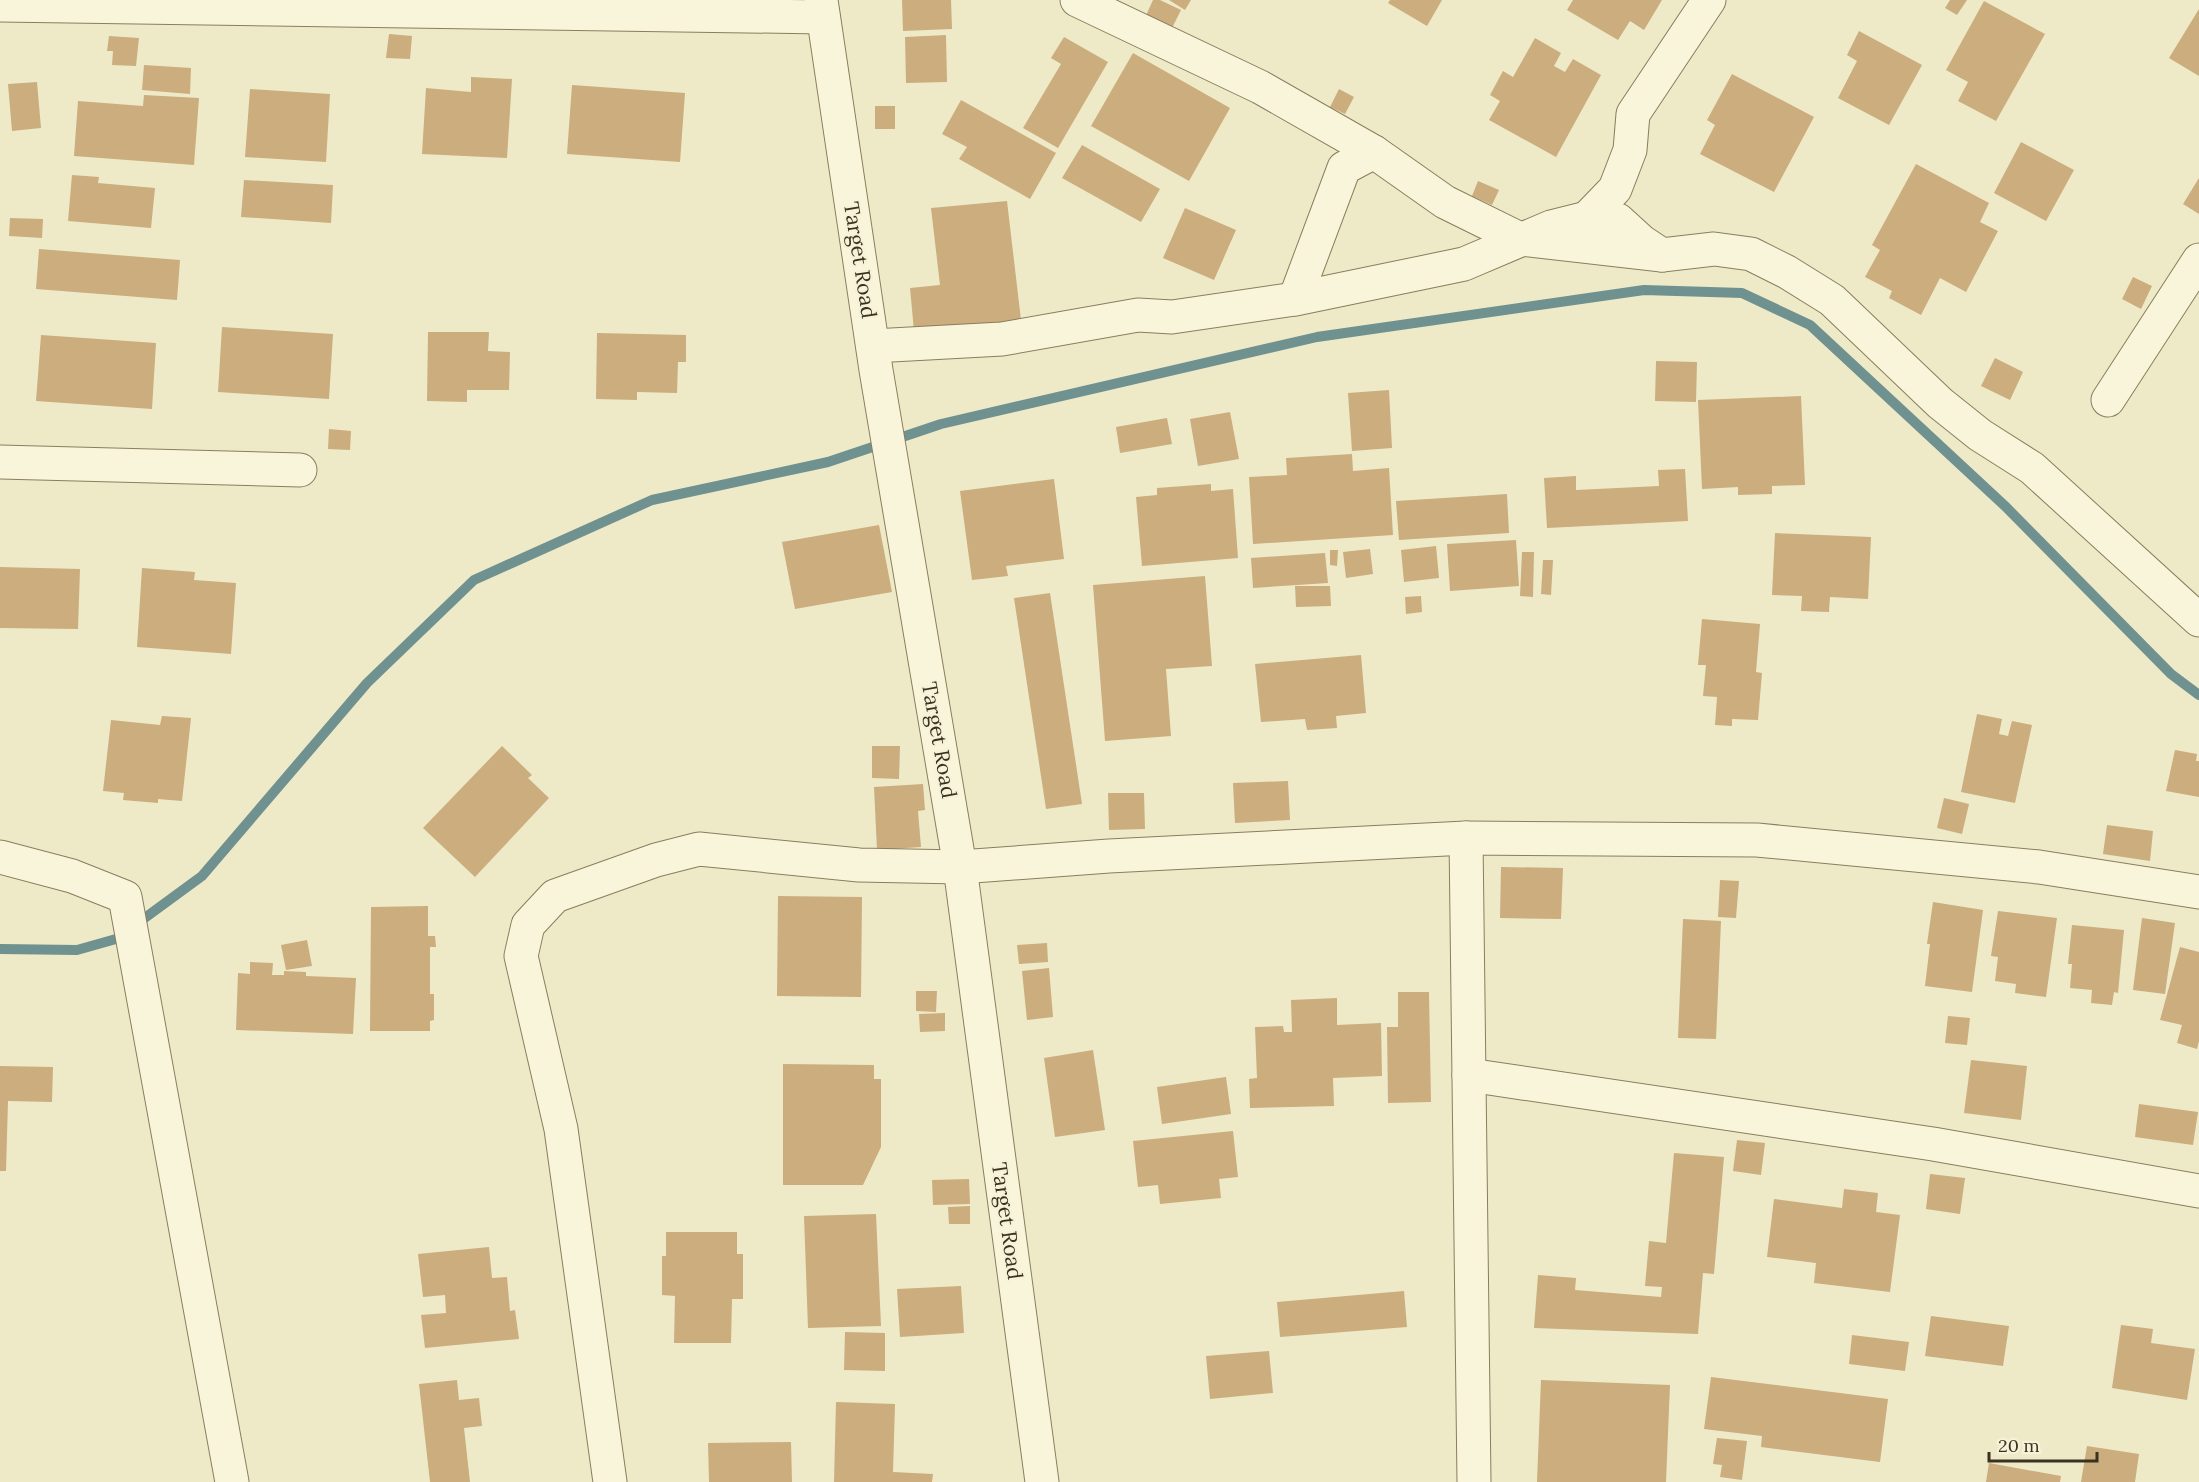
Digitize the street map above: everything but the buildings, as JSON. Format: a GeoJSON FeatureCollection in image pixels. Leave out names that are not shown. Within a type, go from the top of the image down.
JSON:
{"type":"FeatureCollection","features":[{"type":"Feature","properties":{"kind":"street"},"geometry":{"type":"LineString","coordinates":[[1077,0],[1260,87],[1374,152],[1445,202],[1520,239],[1662,255],[1714,249],[1751,254],[1787,272],[1832,300],[1940,403],[1980,435],[2032,468],[2064,500],[2199,620]]}},
{"type":"Feature","properties":{"kind":"street"},"geometry":{"type":"LineString","coordinates":[[1587,218],[1615,189],[1630,150],[1633,114],[1709,0]]}},
{"type":"Feature","properties":{"kind":"street"},"geometry":{"type":"LineString","coordinates":[[0,5],[822,8]]}},
{"type":"Feature","properties":{"kind":"street","name":"Target Road"},"geometry":{"type":"LineString","coordinates":[[822,8],[875,358],[960,867],[1042,1482]]}},
{"type":"Feature","properties":{"kind":"street"},"geometry":{"type":"LineString","coordinates":[[1295,299],[1344,168],[1374,152]]}},
{"type":"Feature","properties":{"kind":"street"},"geometry":{"type":"LineString","coordinates":[[875,358],[1138,315],[1172,317],[1295,299],[1464,264],[1551,227],[1587,218],[1618,220],[1641,241],[1662,255]]}},
{"type":"Feature","properties":{"kind":"street"},"geometry":{"type":"LineString","coordinates":[[2108,400],[2199,260]]}},
{"type":"Feature","properties":{"kind":"street"},"geometry":{"type":"LineString","coordinates":[[0,462],[300,470]]}},
{"type":"Feature","properties":{"kind":"street"},"geometry":{"type":"LineString","coordinates":[[1466,838],[1474,1482]]}},
{"type":"Feature","properties":{"kind":"street"},"geometry":{"type":"LineString","coordinates":[[610,1482],[561,1129],[521,956],[528,925],[555,896],[656,860],[699,849],[859,865],[960,867],[1109,856],[1466,838],[1757,840],[2039,867],[2199,892]]}},
{"type":"Feature","properties":{"kind":"street"},"geometry":{"type":"LineString","coordinates":[[0,858],[72,876],[125,897],[232,1482]]}},
{"type":"Feature","properties":{"kind":"street"},"geometry":{"type":"LineString","coordinates":[[1469,1075],[1932,1144],[2199,1191]]}},
{"type":"Feature","properties":{"kind":"waterway"},"geometry":{"type":"LineString","coordinates":[[0,949],[77,950],[116,939],[202,876],[367,683],[474,580],[652,500],[828,462],[941,424],[1317,337],[1644,290],[1742,293],[1810,325],[2006,507],[2171,674],[2199,695]]}}]}
